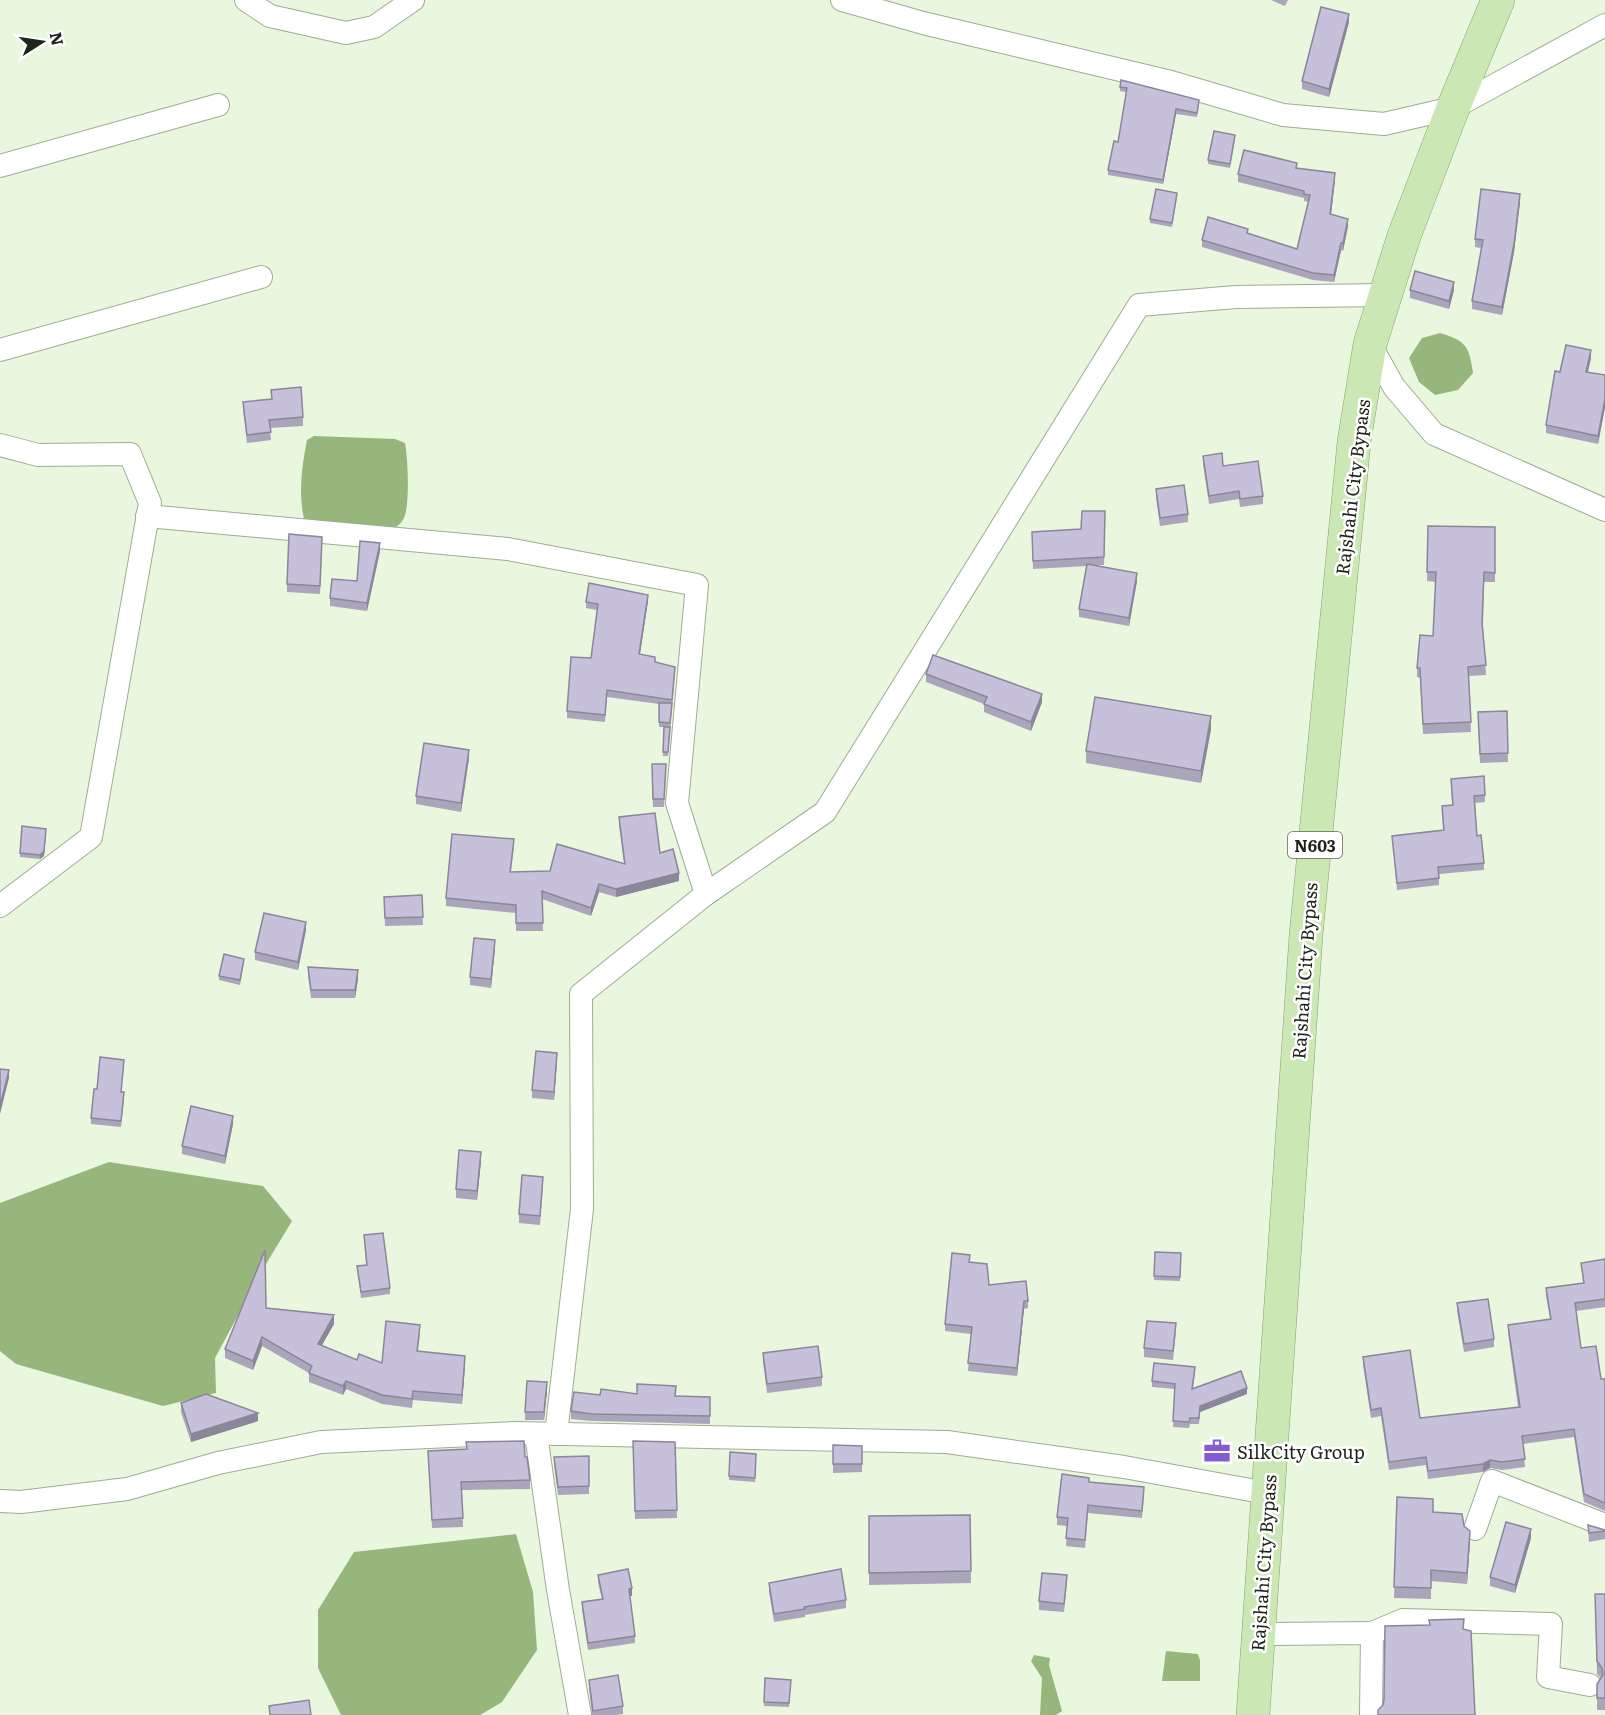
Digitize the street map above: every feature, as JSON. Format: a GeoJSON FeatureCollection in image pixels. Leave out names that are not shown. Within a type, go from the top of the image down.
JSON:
{"type":"FeatureCollection","features":[{"type":"Feature","properties":{"kind":"highway","name":"Rajshahi City Bypass"},"geometry":{"type":"LineString","coordinates":[[1253,1715],[1306,935],[1354,442],[1370,344],[1404,236],[1453,108],[1498,0]]}},
{"type":"Feature","properties":{"kind":"street"},"geometry":{"type":"LineString","coordinates":[[246,0],[270,16],[346,33],[374,27],[413,0]]}},
{"type":"Feature","properties":{"kind":"street"},"geometry":{"type":"LineString","coordinates":[[842,0],[1171,82],[1283,115],[1384,124],[1453,108],[1605,25]]}},
{"type":"Feature","properties":{"kind":"street"},"geometry":{"type":"LineString","coordinates":[[0,166],[218,105]]}},
{"type":"Feature","properties":{"kind":"street"},"geometry":{"type":"LineString","coordinates":[[0,350],[261,277]]}},
{"type":"Feature","properties":{"kind":"street"},"geometry":{"type":"LineString","coordinates":[[580,1715],[558,1590],[546,1434],[582,1209],[581,994],[706,894],[825,812],[1139,305],[1236,297],[1386,295]]}},
{"type":"Feature","properties":{"kind":"street"},"geometry":{"type":"LineString","coordinates":[[1370,344],[1394,387],[1434,434],[1605,510]]}},
{"type":"Feature","properties":{"kind":"street"},"geometry":{"type":"LineString","coordinates":[[0,445],[38,455],[130,453],[150,503],[91,837],[0,906]]}},
{"type":"Feature","properties":{"kind":"street"},"geometry":{"type":"LineString","coordinates":[[147,516],[508,549],[697,585],[677,803],[706,894]]}},
{"type":"Feature","properties":{"kind":"street"},"geometry":{"type":"LineString","coordinates":[[0,1501],[21,1502],[127,1489],[218,1463],[321,1442],[546,1434],[947,1442],[1124,1467],[1267,1493]]}},
{"type":"Feature","properties":{"kind":"street"},"geometry":{"type":"LineString","coordinates":[[1475,1528],[1492,1481],[1605,1524]]}},
{"type":"Feature","properties":{"kind":"street"},"geometry":{"type":"LineString","coordinates":[[1258,1634],[1372,1633],[1402,1620],[1551,1624],[1548,1677],[1590,1685]]}},
{"type":"Feature","properties":{"kind":"street"},"geometry":{"type":"LineString","coordinates":[[1371,1715],[1372,1633]]}},
{"type":"Feature","properties":{"kind":"shaded area"},"geometry":{"type":"Polygon","coordinates":[[[1440,333],[1456,339],[1465,346],[1473,373],[1458,390],[1435,395],[1419,382],[1409,358],[1422,338],[1440,333]]]}},
{"type":"Feature","properties":{"kind":"shaded area"},"geometry":{"type":"Polygon","coordinates":[[[314,436],[395,439],[405,443],[408,493],[406,512],[400,524],[391,531],[316,526],[304,519],[301,499],[302,469],[307,440],[314,436]]]}},
{"type":"Feature","properties":{"kind":"shaded area"},"geometry":{"type":"Polygon","coordinates":[[[109,1162],[263,1186],[292,1221],[215,1358],[216,1393],[163,1406],[16,1364],[0,1351],[0,1203],[109,1162]]]}},
{"type":"Feature","properties":{"kind":"shaded area"},"geometry":{"type":"Polygon","coordinates":[[[516,1534],[533,1592],[537,1650],[502,1702],[480,1715],[341,1715],[318,1668],[318,1610],[354,1552],[516,1534]]]}},
{"type":"Feature","properties":{"kind":"shaded area"},"geometry":{"type":"Polygon","coordinates":[[[1166,1651],[1198,1654],[1200,1681],[1162,1681],[1166,1651]]]}},
{"type":"Feature","properties":{"kind":"shaded area"},"geometry":{"type":"Polygon","coordinates":[[[1034,1655],[1050,1658],[1049,1665],[1062,1711],[1056,1715],[1040,1715],[1042,1678],[1031,1661],[1034,1655]]]}},
{"type":"Feature","properties":{"kind":"building"},"geometry":{"type":"Polygon","coordinates":[[[1321,7],[1349,14],[1329,89],[1302,81],[1321,7]]]}},
{"type":"Feature","properties":{"kind":"building"},"geometry":{"type":"Polygon","coordinates":[[[1121,80],[1199,100],[1197,113],[1176,109],[1163,180],[1108,170],[1114,141],[1118,142],[1127,88],[1120,87],[1121,80]]]}},
{"type":"Feature","properties":{"kind":"building"},"geometry":{"type":"Polygon","coordinates":[[[1214,131],[1235,135],[1230,164],[1208,160],[1214,131]]]}},
{"type":"Feature","properties":{"kind":"building"},"geometry":{"type":"Polygon","coordinates":[[[1244,150],[1297,163],[1296,168],[1335,173],[1330,214],[1348,219],[1334,275],[1313,273],[1202,240],[1208,217],[1248,229],[1247,233],[1297,249],[1310,195],[1304,194],[1304,191],[1238,174],[1244,150]]]}},
{"type":"Feature","properties":{"kind":"building"},"geometry":{"type":"Polygon","coordinates":[[[1156,189],[1177,193],[1172,223],[1150,219],[1156,189]]]}},
{"type":"Feature","properties":{"kind":"building"},"geometry":{"type":"Polygon","coordinates":[[[1481,189],[1520,194],[1514,244],[1502,307],[1472,301],[1483,240],[1475,239],[1481,189]]]}},
{"type":"Feature","properties":{"kind":"building"},"geometry":{"type":"Polygon","coordinates":[[[1415,271],[1454,282],[1449,301],[1410,290],[1415,271]]]}},
{"type":"Feature","properties":{"kind":"building"},"geometry":{"type":"Polygon","coordinates":[[[1566,345],[1591,350],[1586,372],[1605,375],[1605,399],[1598,436],[1546,425],[1555,371],[1560,372],[1566,345]]]}},
{"type":"Feature","properties":{"kind":"building"},"geometry":{"type":"Polygon","coordinates":[[[301,387],[303,417],[269,420],[271,432],[247,435],[243,402],[272,399],[271,390],[301,387]]]}},
{"type":"Feature","properties":{"kind":"building"},"geometry":{"type":"Polygon","coordinates":[[[1222,453],[1223,466],[1258,461],[1263,496],[1240,499],[1239,491],[1209,496],[1203,456],[1222,453]]]}},
{"type":"Feature","properties":{"kind":"building"},"geometry":{"type":"Polygon","coordinates":[[[1184,485],[1188,514],[1160,518],[1156,489],[1184,485]]]}},
{"type":"Feature","properties":{"kind":"building"},"geometry":{"type":"Polygon","coordinates":[[[1082,511],[1105,511],[1104,557],[1033,561],[1032,532],[1081,529],[1082,511]]]}},
{"type":"Feature","properties":{"kind":"building"},"geometry":{"type":"Polygon","coordinates":[[[1428,526],[1495,527],[1495,573],[1484,572],[1482,623],[1486,665],[1468,667],[1471,722],[1423,724],[1420,668],[1417,668],[1420,635],[1433,636],[1436,572],[1427,572],[1428,526]]]}},
{"type":"Feature","properties":{"kind":"building"},"geometry":{"type":"Polygon","coordinates":[[[289,534],[322,537],[320,586],[287,584],[289,534]]]}},
{"type":"Feature","properties":{"kind":"building"},"geometry":{"type":"Polygon","coordinates":[[[360,541],[380,543],[367,603],[330,598],[332,579],[357,581],[360,541]]]}},
{"type":"Feature","properties":{"kind":"building"},"geometry":{"type":"Polygon","coordinates":[[[1087,564],[1137,573],[1129,618],[1079,609],[1087,564]]]}},
{"type":"Feature","properties":{"kind":"building"},"geometry":{"type":"Polygon","coordinates":[[[589,583],[648,595],[639,654],[655,657],[655,662],[675,667],[672,700],[607,690],[605,715],[567,711],[571,657],[591,658],[598,604],[586,602],[589,583]]]}},
{"type":"Feature","properties":{"kind":"building"},"geometry":{"type":"Polygon","coordinates":[[[933,655],[1042,694],[1031,722],[984,704],[987,697],[926,674],[933,655]]]}},
{"type":"Feature","properties":{"kind":"building"},"geometry":{"type":"Polygon","coordinates":[[[1095,697],[1211,716],[1201,771],[1086,751],[1095,697]]]}},
{"type":"Feature","properties":{"kind":"building"},"geometry":{"type":"Polygon","coordinates":[[[659,703],[672,703],[670,723],[659,722],[659,703]]]}},
{"type":"Feature","properties":{"kind":"building"},"geometry":{"type":"Polygon","coordinates":[[[1507,711],[1508,753],[1480,754],[1478,712],[1507,711]]]}},
{"type":"Feature","properties":{"kind":"building"},"geometry":{"type":"Polygon","coordinates":[[[664,727],[670,727],[668,752],[663,752],[664,727]]]}},
{"type":"Feature","properties":{"kind":"building"},"geometry":{"type":"Polygon","coordinates":[[[424,743],[469,750],[461,803],[416,796],[424,743]]]}},
{"type":"Feature","properties":{"kind":"building"},"geometry":{"type":"Polygon","coordinates":[[[652,764],[666,764],[664,799],[653,799],[652,764]]]}},
{"type":"Feature","properties":{"kind":"building"},"geometry":{"type":"Polygon","coordinates":[[[1484,776],[1485,795],[1474,796],[1477,836],[1481,835],[1484,863],[1438,867],[1439,878],[1397,883],[1392,836],[1444,830],[1442,806],[1453,805],[1451,779],[1484,776]]]}},
{"type":"Feature","properties":{"kind":"building"},"geometry":{"type":"Polygon","coordinates":[[[655,813],[660,853],[673,849],[679,873],[616,889],[599,884],[591,908],[542,891],[543,923],[516,923],[516,905],[446,898],[452,834],[514,839],[510,872],[550,871],[557,844],[625,864],[619,817],[655,813]]]}},
{"type":"Feature","properties":{"kind":"building"},"geometry":{"type":"Polygon","coordinates":[[[22,826],[46,829],[44,851],[40,855],[20,853],[22,826]]]}},
{"type":"Feature","properties":{"kind":"building"},"geometry":{"type":"Polygon","coordinates":[[[422,895],[423,917],[385,918],[384,897],[422,895]]]}},
{"type":"Feature","properties":{"kind":"building"},"geometry":{"type":"Polygon","coordinates":[[[264,913],[306,922],[298,962],[255,952],[264,913]]]}},
{"type":"Feature","properties":{"kind":"building"},"geometry":{"type":"Polygon","coordinates":[[[474,938],[495,940],[491,979],[470,977],[474,938]]]}},
{"type":"Feature","properties":{"kind":"building"},"geometry":{"type":"Polygon","coordinates":[[[224,954],[244,959],[240,980],[219,976],[224,954]]]}},
{"type":"Feature","properties":{"kind":"building"},"geometry":{"type":"Polygon","coordinates":[[[308,967],[358,970],[355,990],[311,990],[308,967]]]}},
{"type":"Feature","properties":{"kind":"building"},"geometry":{"type":"Polygon","coordinates":[[[536,1051],[557,1053],[554,1092],[532,1090],[536,1051]]]}},
{"type":"Feature","properties":{"kind":"building"},"geometry":{"type":"Polygon","coordinates":[[[100,1057],[124,1060],[121,1121],[91,1118],[100,1057]]]}},
{"type":"Feature","properties":{"kind":"building"},"geometry":{"type":"Polygon","coordinates":[[[0,1069],[9,1070],[0,1106],[0,1069]]]}},
{"type":"Feature","properties":{"kind":"building"},"geometry":{"type":"Polygon","coordinates":[[[191,1106],[233,1116],[225,1156],[182,1146],[191,1106]]]}},
{"type":"Feature","properties":{"kind":"building"},"geometry":{"type":"Polygon","coordinates":[[[459,1150],[481,1152],[477,1191],[456,1189],[459,1150]]]}},
{"type":"Feature","properties":{"kind":"building"},"geometry":{"type":"Polygon","coordinates":[[[522,1175],[543,1177],[540,1216],[519,1214],[522,1175]]]}},
{"type":"Feature","properties":{"kind":"building"},"geometry":{"type":"Polygon","coordinates":[[[383,1233],[390,1288],[361,1292],[357,1266],[367,1265],[364,1235],[383,1233]]]}},
{"type":"Feature","properties":{"kind":"building"},"geometry":{"type":"Polygon","coordinates":[[[265,1250],[266,1308],[334,1315],[318,1344],[357,1360],[359,1354],[382,1363],[386,1321],[420,1325],[417,1351],[465,1356],[462,1395],[413,1391],[412,1399],[382,1395],[346,1381],[343,1386],[309,1373],[312,1366],[262,1337],[253,1361],[225,1349],[265,1250]]]}},
{"type":"Feature","properties":{"kind":"building"},"geometry":{"type":"Polygon","coordinates":[[[1155,1252],[1181,1253],[1180,1277],[1154,1276],[1155,1252]]]}},
{"type":"Feature","properties":{"kind":"building"},"geometry":{"type":"Polygon","coordinates":[[[952,1253],[970,1255],[969,1262],[987,1264],[989,1285],[1026,1281],[1028,1301],[1024,1301],[1017,1368],[968,1363],[972,1327],[945,1324],[952,1253]]]}},
{"type":"Feature","properties":{"kind":"building"},"geometry":{"type":"Polygon","coordinates":[[[1605,1259],[1605,1299],[1575,1303],[1581,1348],[1596,1346],[1601,1379],[1605,1379],[1605,1503],[1584,1494],[1574,1429],[1522,1436],[1525,1459],[1502,1462],[1490,1460],[1483,1464],[1428,1471],[1426,1457],[1389,1462],[1381,1408],[1371,1410],[1363,1357],[1410,1350],[1420,1418],[1520,1407],[1508,1325],[1551,1319],[1546,1288],[1584,1283],[1581,1263],[1605,1259]]]}},
{"type":"Feature","properties":{"kind":"building"},"geometry":{"type":"Polygon","coordinates":[[[1488,1299],[1494,1339],[1464,1344],[1457,1303],[1488,1299]]]}},
{"type":"Feature","properties":{"kind":"building"},"geometry":{"type":"Polygon","coordinates":[[[1147,1321],[1176,1323],[1173,1351],[1144,1348],[1147,1321]]]}},
{"type":"Feature","properties":{"kind":"building"},"geometry":{"type":"Polygon","coordinates":[[[818,1346],[822,1377],[767,1384],[763,1353],[818,1346]]]}},
{"type":"Feature","properties":{"kind":"building"},"geometry":{"type":"Polygon","coordinates":[[[1154,1363],[1195,1367],[1192,1389],[1241,1371],[1247,1388],[1200,1406],[1199,1418],[1190,1418],[1189,1422],[1173,1421],[1175,1384],[1152,1381],[1154,1363]]]}},
{"type":"Feature","properties":{"kind":"building"},"geometry":{"type":"Polygon","coordinates":[[[527,1381],[547,1382],[544,1412],[525,1412],[527,1381]]]}},
{"type":"Feature","properties":{"kind":"building"},"geometry":{"type":"Polygon","coordinates":[[[637,1384],[676,1386],[675,1396],[710,1397],[710,1416],[592,1414],[571,1411],[574,1392],[600,1395],[601,1389],[637,1394],[637,1384]]]}},
{"type":"Feature","properties":{"kind":"building"},"geometry":{"type":"Polygon","coordinates":[[[206,1394],[258,1413],[191,1434],[181,1403],[206,1394]]]}},
{"type":"Feature","properties":{"kind":"building"},"geometry":{"type":"Polygon","coordinates":[[[524,1441],[530,1480],[461,1482],[463,1518],[432,1520],[428,1451],[467,1449],[466,1442],[524,1441]]]}},
{"type":"Feature","properties":{"kind":"building"},"geometry":{"type":"Polygon","coordinates":[[[633,1441],[675,1442],[677,1510],[635,1511],[633,1441]]]}},
{"type":"Feature","properties":{"kind":"building"},"geometry":{"type":"Polygon","coordinates":[[[833,1445],[862,1446],[862,1464],[833,1464],[833,1445]]]}},
{"type":"Feature","properties":{"kind":"building"},"geometry":{"type":"Polygon","coordinates":[[[730,1452],[756,1454],[755,1478],[729,1476],[730,1452]]]}},
{"type":"Feature","properties":{"kind":"building"},"geometry":{"type":"Polygon","coordinates":[[[589,1456],[589,1486],[558,1487],[554,1457],[589,1456]]]}},
{"type":"Feature","properties":{"kind":"building"},"geometry":{"type":"Polygon","coordinates":[[[1062,1474],[1089,1478],[1089,1482],[1144,1487],[1142,1511],[1088,1505],[1085,1540],[1066,1538],[1068,1518],[1057,1517],[1062,1474]]]}},
{"type":"Feature","properties":{"kind":"building"},"geometry":{"type":"Polygon","coordinates":[[[1397,1497],[1433,1499],[1433,1512],[1462,1514],[1464,1526],[1470,1531],[1467,1573],[1431,1570],[1431,1588],[1394,1587],[1397,1497]]]}},
{"type":"Feature","properties":{"kind":"building"},"geometry":{"type":"Polygon","coordinates":[[[970,1515],[971,1571],[869,1573],[869,1516],[970,1515]]]}},
{"type":"Feature","properties":{"kind":"building"},"geometry":{"type":"Polygon","coordinates":[[[1506,1522],[1531,1529],[1515,1585],[1490,1577],[1506,1522]]]}},
{"type":"Feature","properties":{"kind":"building"},"geometry":{"type":"Polygon","coordinates":[[[1588,1525],[1605,1530],[1605,1531],[1589,1533],[1588,1525]]]}},
{"type":"Feature","properties":{"kind":"building"},"geometry":{"type":"Polygon","coordinates":[[[628,1569],[632,1588],[629,1589],[635,1636],[588,1643],[582,1602],[603,1599],[598,1575],[628,1569]]]}},
{"type":"Feature","properties":{"kind":"building"},"geometry":{"type":"Polygon","coordinates":[[[841,1569],[846,1600],[774,1614],[769,1583],[841,1569]]]}},
{"type":"Feature","properties":{"kind":"building"},"geometry":{"type":"Polygon","coordinates":[[[1042,1573],[1067,1575],[1064,1604],[1039,1601],[1042,1573]]]}},
{"type":"Feature","properties":{"kind":"building"},"geometry":{"type":"Polygon","coordinates":[[[1595,1594],[1605,1594],[1605,1698],[1597,1698],[1597,1684],[1603,1675],[1602,1668],[1597,1661],[1595,1594]]]}},
{"type":"Feature","properties":{"kind":"building"},"geometry":{"type":"Polygon","coordinates":[[[1464,1619],[1463,1629],[1471,1631],[1475,1715],[1378,1715],[1384,1699],[1385,1626],[1430,1625],[1429,1620],[1464,1619]]]}},
{"type":"Feature","properties":{"kind":"building"},"geometry":{"type":"Polygon","coordinates":[[[618,1675],[623,1706],[593,1711],[589,1680],[618,1675]]]}},
{"type":"Feature","properties":{"kind":"building"},"geometry":{"type":"Polygon","coordinates":[[[765,1678],[791,1680],[789,1703],[764,1702],[765,1678]]]}},
{"type":"Feature","properties":{"kind":"building"},"geometry":{"type":"Polygon","coordinates":[[[309,1700],[311,1715],[270,1715],[269,1706],[309,1700]]]}},
{"type":"Feature","properties":{"kind":"place","name":"SilkCity Group"},"geometry":{"type":"Point","coordinates":[1217,1451]}}]}
